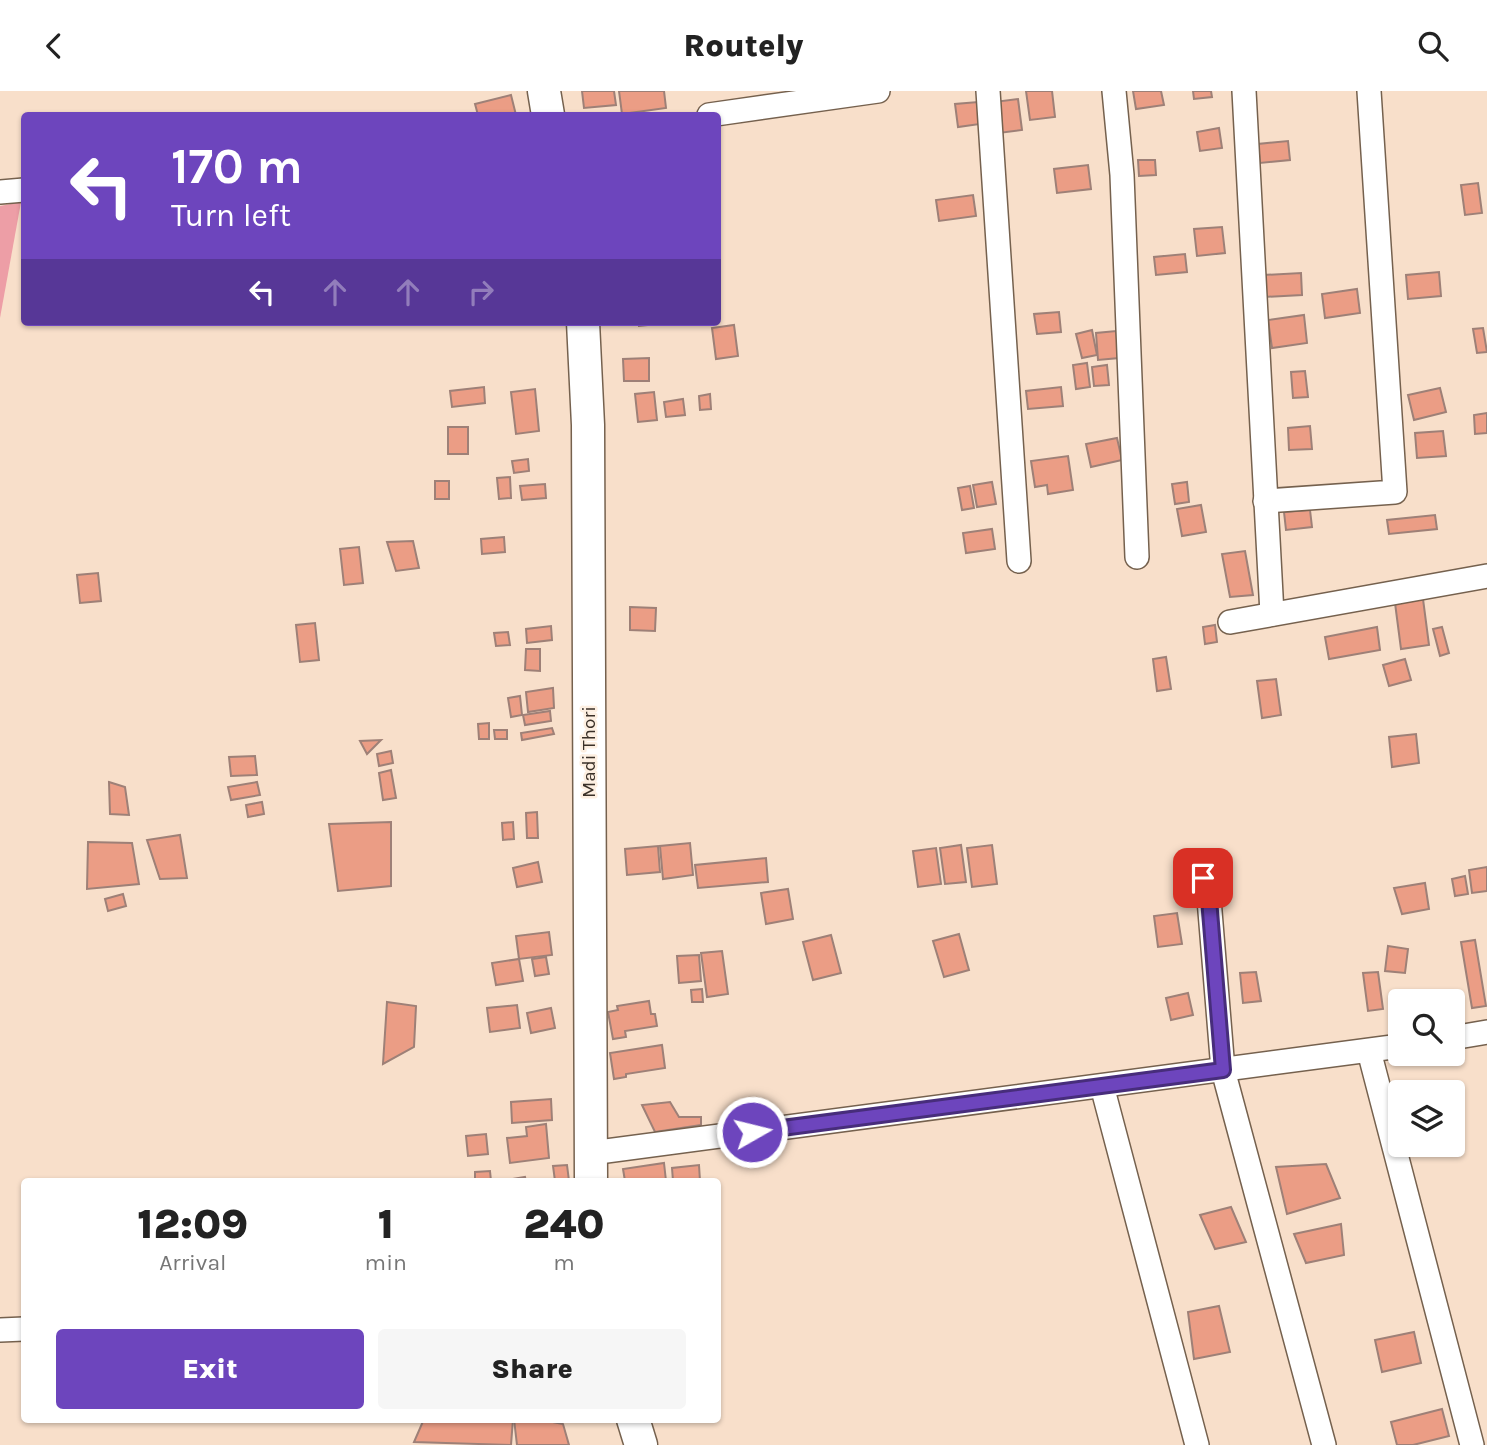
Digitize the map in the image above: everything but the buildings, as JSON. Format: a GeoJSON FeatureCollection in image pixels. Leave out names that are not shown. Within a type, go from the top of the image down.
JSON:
{"type":"FeatureCollection","features":[{"type":"Feature","properties":{"kind":"main road"},"geometry":{"type":"LineString","coordinates":[[544,91],[548,112]]}},
{"type":"Feature","properties":{"kind":"main road","name":"Madi Thori"},"geometry":{"type":"LineString","coordinates":[[583,326],[588,425],[591,1167]]}},
{"type":"Feature","properties":{"kind":"main road"},"geometry":{"type":"LineString","coordinates":[[634,1423],[641,1445]]}},
{"type":"Feature","properties":{"kind":"street"},"geometry":{"type":"LineString","coordinates":[[721,113],[878,91]]}},
{"type":"Feature","properties":{"kind":"street"},"geometry":{"type":"LineString","coordinates":[[988,91],[1019,561]]}},
{"type":"Feature","properties":{"kind":"street"},"geometry":{"type":"LineString","coordinates":[[1114,91],[1122,175],[1137,557]]}},
{"type":"Feature","properties":{"kind":"street"},"geometry":{"type":"LineString","coordinates":[[1244,91],[1272,614]]}},
{"type":"Feature","properties":{"kind":"street"},"geometry":{"type":"LineString","coordinates":[[1265,501],[1395,492],[1369,91]]}},
{"type":"Feature","properties":{"kind":"street"},"geometry":{"type":"LineString","coordinates":[[0,192],[21,190]]}},
{"type":"Feature","properties":{"kind":"street"},"geometry":{"type":"LineString","coordinates":[[1230,622],[1487,576]]}},
{"type":"Feature","properties":{"kind":"street"},"geometry":{"type":"LineString","coordinates":[[1203,878],[1208,887],[1223,1070],[1324,1445]]}},
{"type":"Feature","properties":{"kind":"street"},"geometry":{"type":"LineString","coordinates":[[1465,1036],[1487,1032]]}},
{"type":"Feature","properties":{"kind":"street"},"geometry":{"type":"LineString","coordinates":[[591,1167],[1102,1086],[1388,1048]]}},
{"type":"Feature","properties":{"kind":"street"},"geometry":{"type":"LineString","coordinates":[[1369,1051],[1472,1445]]}},
{"type":"Feature","properties":{"kind":"street"},"geometry":{"type":"LineString","coordinates":[[1102,1086],[1197,1445]]}},
{"type":"Feature","properties":{"kind":"street"},"geometry":{"type":"LineString","coordinates":[[0,1330],[21,1329]]}},
{"type":"Feature","properties":{"kind":"shaded area"},"geometry":{"type":"Polygon","coordinates":[[[21,202],[0,318],[0,206],[21,202]]]}},
{"type":"Feature","properties":{"kind":"route"},"geometry":{"type":"LineString","coordinates":[[752,1132],[1223,1070],[1208,887],[1203,878]]}}]}
